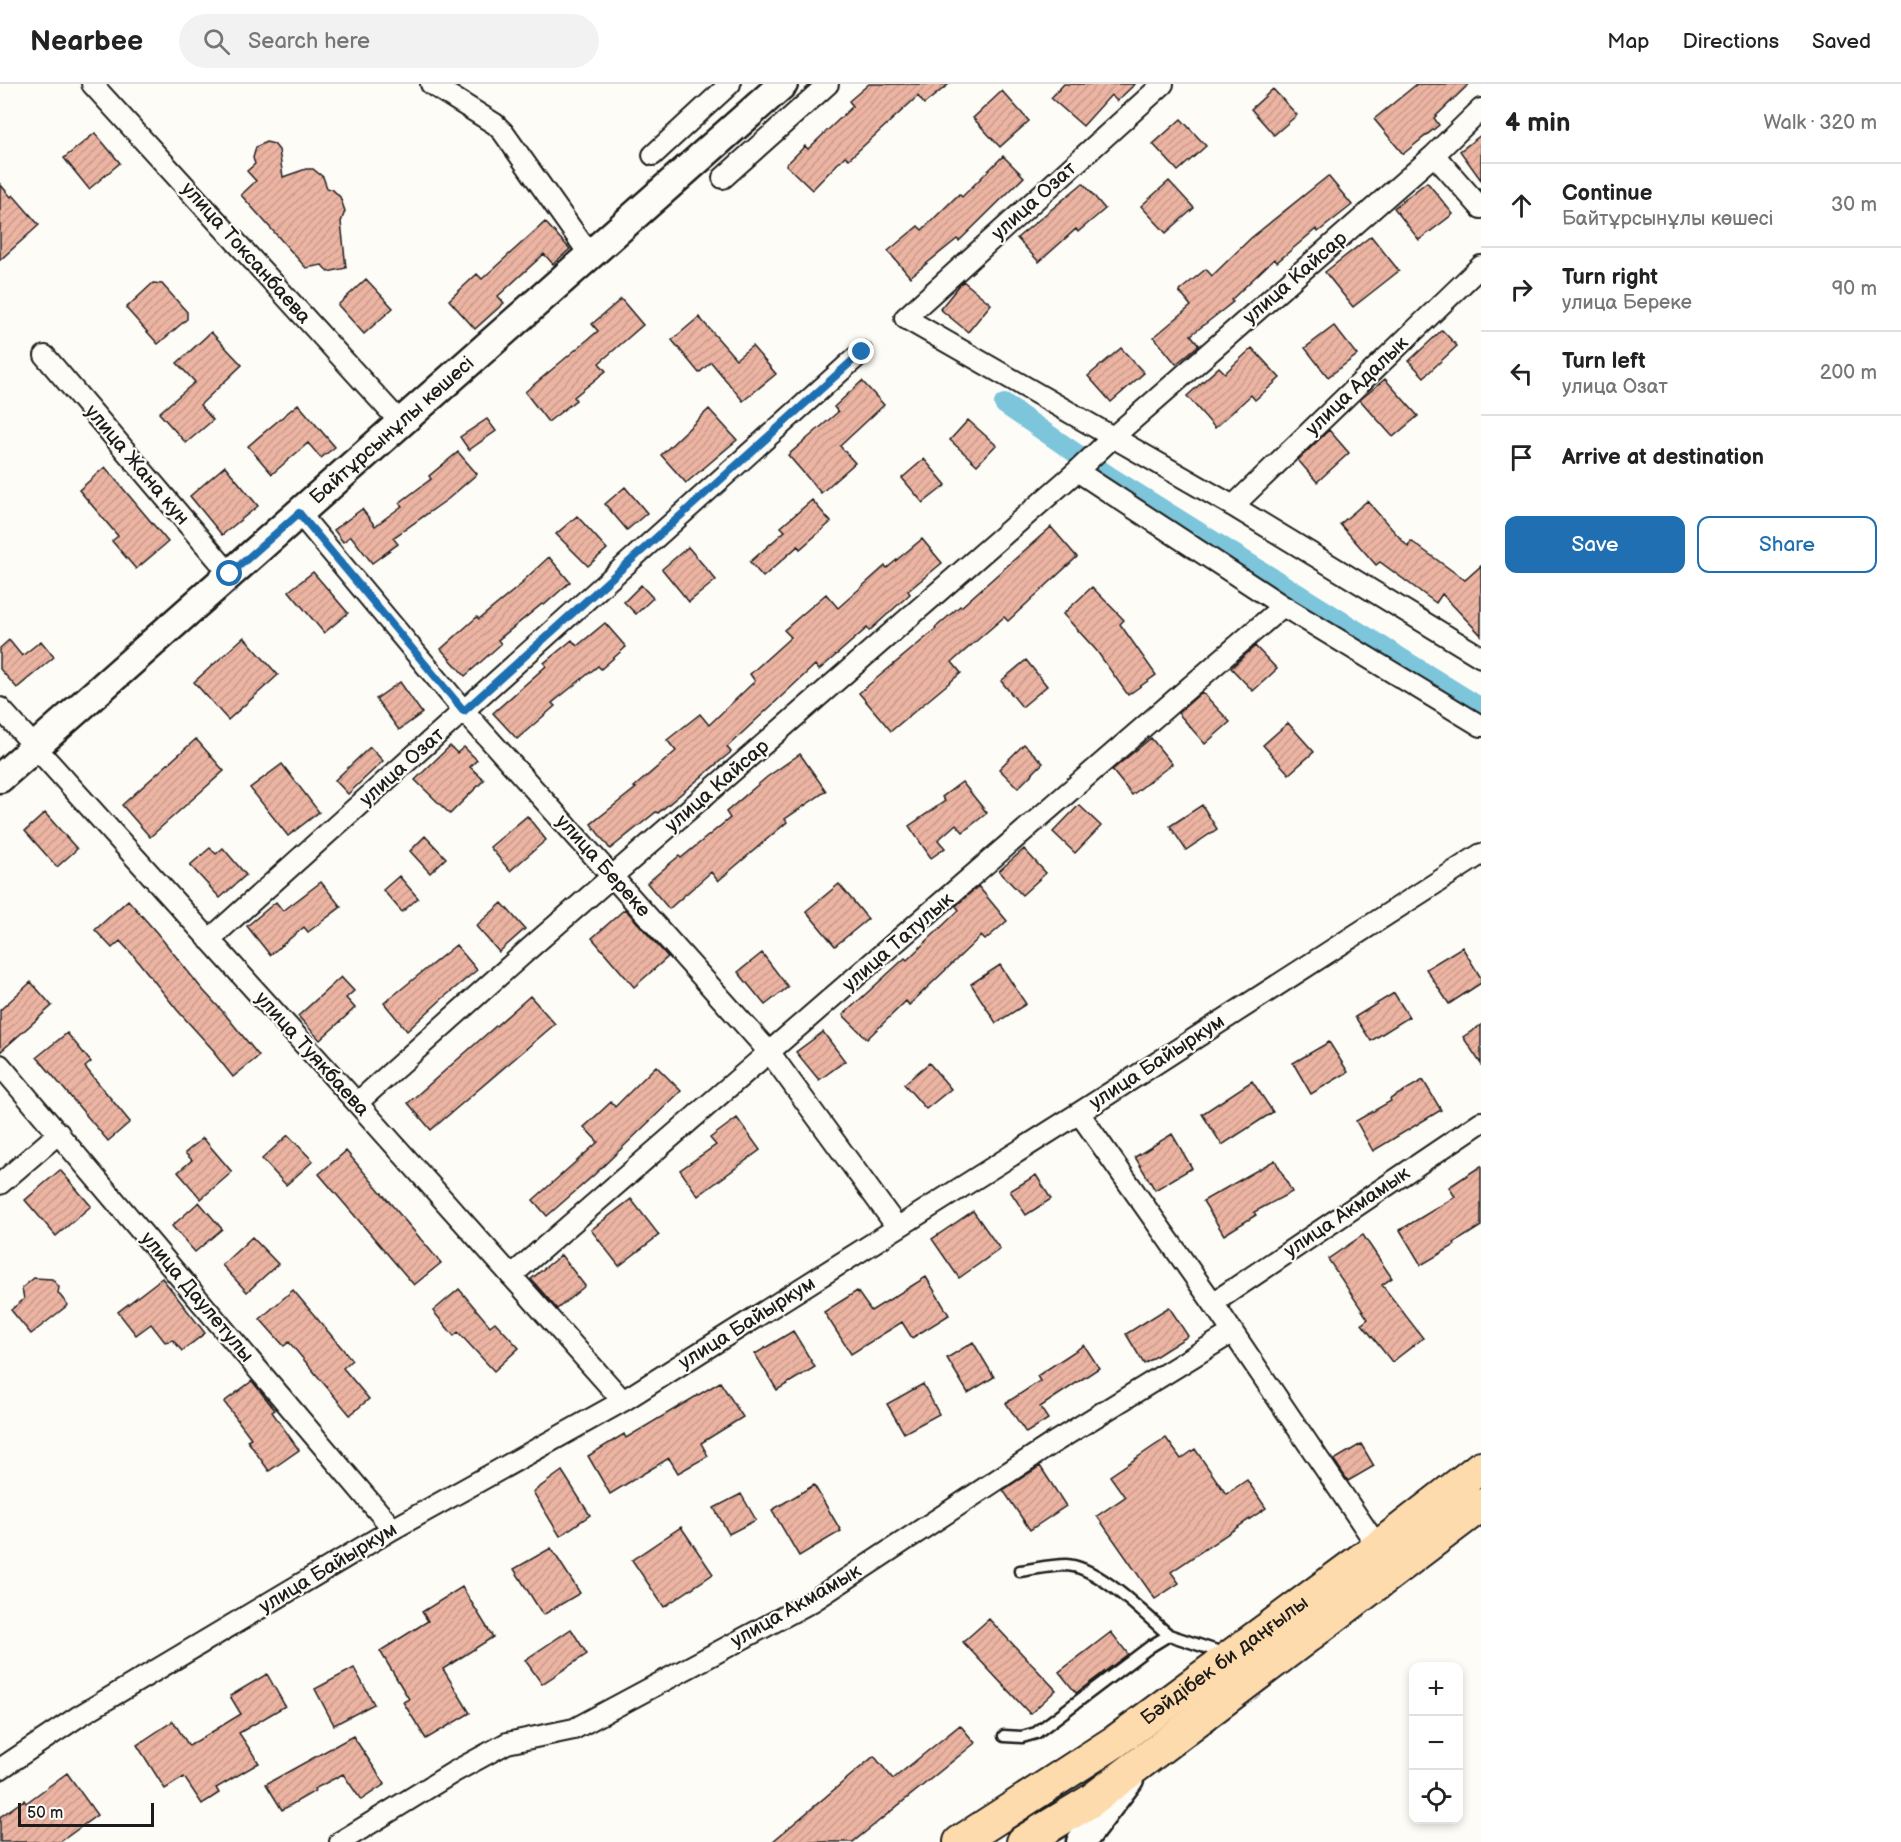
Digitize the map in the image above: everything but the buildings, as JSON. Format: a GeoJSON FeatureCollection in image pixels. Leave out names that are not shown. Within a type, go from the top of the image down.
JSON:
{"type":"FeatureCollection","features":[{"type":"Feature","properties":{"kind":"main road","name":"Байтұрсынұлы көшесі"},"geometry":{"type":"LineString","coordinates":[[0,778],[783,84]]}},
{"type":"Feature","properties":{"kind":"main road","name":"Бәйдібек би даңғылы"},"geometry":{"type":"LineString","coordinates":[[1023,1842],[1089,1802],[1138,1766],[1470,1501],[1481,1467]]}},
{"type":"Feature","properties":{"kind":"main road","name":"Бәйдібек би даңғылы"},"geometry":{"type":"LineString","coordinates":[[960,1842],[1116,1741],[1378,1547],[1470,1501]]}},
{"type":"Feature","properties":{"kind":"main road"},"geometry":{"type":"LineString","coordinates":[[1081,1842],[1138,1766]]}},
{"type":"Feature","properties":{"kind":"street","name":"улица Токсанбаева"},"geometry":{"type":"LineString","coordinates":[[92,84],[401,423]]}},
{"type":"Feature","properties":{"kind":"street"},"geometry":{"type":"LineString","coordinates":[[431,84],[495,124],[503,132],[590,255]]}},
{"type":"Feature","properties":{"kind":"street"},"geometry":{"type":"LineString","coordinates":[[653,155],[730,84]]}},
{"type":"Feature","properties":{"kind":"street"},"geometry":{"type":"LineString","coordinates":[[723,178],[828,84]]}},
{"type":"Feature","properties":{"kind":"street","name":"улица Озат"},"geometry":{"type":"LineString","coordinates":[[1109,441],[905,318],[1163,84]]}},
{"type":"Feature","properties":{"kind":"street","name":"улица Кайсар"},"geometry":{"type":"LineString","coordinates":[[357,1103],[530,948],[1077,471],[1434,155],[1481,109]]}},
{"type":"Feature","properties":{"kind":"street"},"geometry":{"type":"LineString","coordinates":[[1434,155],[1481,208]]}},
{"type":"Feature","properties":{"kind":"street","name":"улица Адалык"},"geometry":{"type":"LineString","coordinates":[[1233,506],[1481,266]]}},
{"type":"Feature","properties":{"kind":"street","name":"улица Озат"},"geometry":{"type":"LineString","coordinates":[[209,940],[862,352]]}},
{"type":"Feature","properties":{"kind":"street","name":"улица Жана кун"},"geometry":{"type":"LineString","coordinates":[[45,356],[230,574]]}},
{"type":"Feature","properties":{"kind":"street"},"geometry":{"type":"LineString","coordinates":[[1109,441],[1233,506],[1481,657]]}},
{"type":"Feature","properties":{"kind":"street"},"geometry":{"type":"LineString","coordinates":[[1077,471],[1283,606],[1481,726]]}},
{"type":"Feature","properties":{"kind":"street","name":"улица Береке"},"geometry":{"type":"LineString","coordinates":[[299,513],[464,711],[770,1053],[897,1227]]}},
{"type":"Feature","properties":{"kind":"street","name":"улица Татулык"},"geometry":{"type":"LineString","coordinates":[[510,1276],[1283,606]]}},
{"type":"Feature","properties":{"kind":"street","name":"улица Туякбаева"},"geometry":{"type":"LineString","coordinates":[[0,708],[623,1401]]}},
{"type":"Feature","properties":{"kind":"street","name":"улица Байыркум"},"geometry":{"type":"LineString","coordinates":[[0,1769],[79,1716],[393,1529],[623,1401],[1079,1113],[1481,854]]}},
{"type":"Feature","properties":{"kind":"street","name":"улица Даулетулы"},"geometry":{"type":"LineString","coordinates":[[0,1065],[393,1529]]}},
{"type":"Feature","properties":{"kind":"street"},"geometry":{"type":"LineString","coordinates":[[1079,1113],[1233,1332],[1378,1547]]}},
{"type":"Feature","properties":{"kind":"street","name":"улица Акмамык"},"geometry":{"type":"LineString","coordinates":[[1213,1303],[1481,1122]]}},
{"type":"Feature","properties":{"kind":"street"},"geometry":{"type":"LineString","coordinates":[[0,1184],[59,1132]]}},
{"type":"Feature","properties":{"kind":"street","name":"улица Акмамык"},"geometry":{"type":"LineString","coordinates":[[340,1842],[454,1772],[507,1743],[574,1729],[813,1601],[1053,1443],[1233,1332]]}},
{"type":"Feature","properties":{"kind":"lane"},"geometry":{"type":"LineString","coordinates":[[1020,1571],[1067,1565],[1082,1568],[1106,1582],[1169,1635],[1231,1656]]}},
{"type":"Feature","properties":{"kind":"lane"},"geometry":{"type":"LineString","coordinates":[[1004,1736],[1022,1737],[1036,1733],[1151,1646],[1169,1635]]}},
{"type":"Feature","properties":{"kind":"waterway"},"geometry":{"type":"LineString","coordinates":[[1004,404],[1109,476],[1481,708]]}},
{"type":"Feature","properties":{"kind":"route"},"geometry":{"type":"LineString","coordinates":[[230,574],[299,513],[464,711],[862,352]]}}]}
